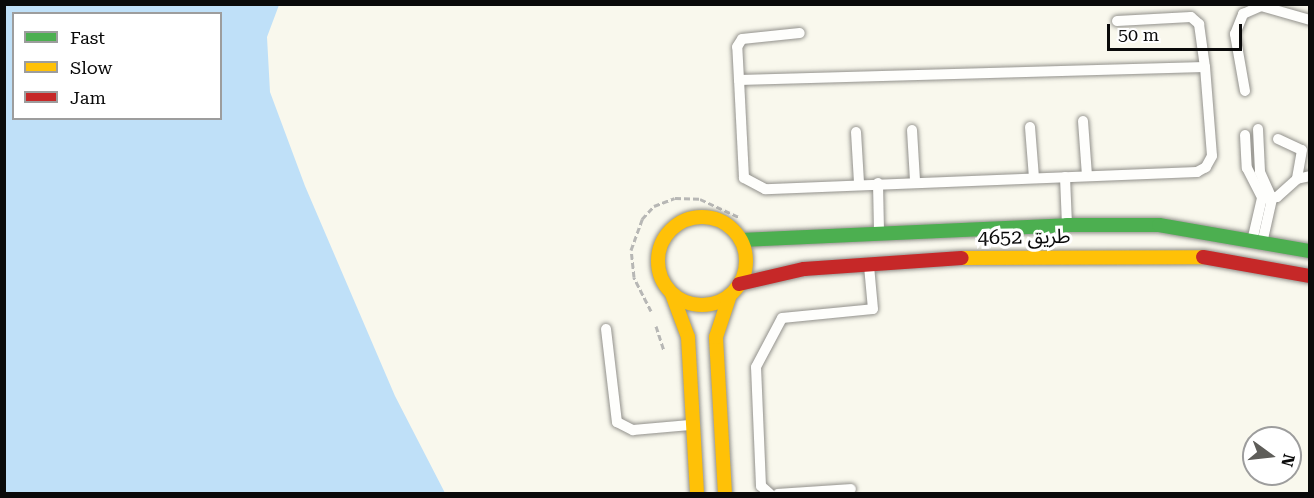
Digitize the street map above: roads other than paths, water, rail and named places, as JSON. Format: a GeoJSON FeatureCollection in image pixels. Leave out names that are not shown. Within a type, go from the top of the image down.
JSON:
{"type":"FeatureCollection","features":[{"type":"Feature","properties":{"kind":"street"},"geometry":{"type":"LineString","coordinates":[[697,494],[688,337],[672,294],[657,264],[659,249],[668,232],[679,222],[704,216],[717,219],[730,226],[741,240],[745,271],[716,338],[725,494]]}},
{"type":"Feature","properties":{"kind":"street","name":"طريق 4652"},"geometry":{"type":"LineString","coordinates":[[741,240],[1067,225],[1159,225],[1258,239],[1310,251]]}},
{"type":"Feature","properties":{"kind":"street","name":"طريق 4652"},"geometry":{"type":"LineString","coordinates":[[735,290],[804,269],[991,256],[1152,254],[1201,257],[1310,276]]}},
{"type":"Feature","properties":{"kind":"street"},"geometry":{"type":"LineString","coordinates":[[672,294],[702,305],[735,290]]}},
{"type":"Feature","properties":{"kind":"lane"},"geometry":{"type":"LineString","coordinates":[[1245,91],[1235,34],[1243,14],[1261,6],[1310,20]]}},
{"type":"Feature","properties":{"kind":"lane"},"geometry":{"type":"LineString","coordinates":[[800,33],[742,39],[737,51],[744,178],[765,189],[859,183],[1197,172],[1206,167],[1212,156],[1199,24],[1191,17],[1117,21]]}},
{"type":"Feature","properties":{"kind":"lane"},"geometry":{"type":"LineString","coordinates":[[739,80],[1205,67]]}},
{"type":"Feature","properties":{"kind":"lane"},"geometry":{"type":"LineString","coordinates":[[1083,121],[1087,176]]}},
{"type":"Feature","properties":{"kind":"lane"},"geometry":{"type":"LineString","coordinates":[[1030,127],[1034,178]]}},
{"type":"Feature","properties":{"kind":"lane"},"geometry":{"type":"LineString","coordinates":[[1258,129],[1260,172],[1267,198],[1258,239]]}},
{"type":"Feature","properties":{"kind":"lane"},"geometry":{"type":"LineString","coordinates":[[912,130],[915,181]]}},
{"type":"Feature","properties":{"kind":"lane"},"geometry":{"type":"LineString","coordinates":[[856,132],[859,183]]}},
{"type":"Feature","properties":{"kind":"lane"},"geometry":{"type":"LineString","coordinates":[[1245,135],[1247,168],[1267,198]]}},
{"type":"Feature","properties":{"kind":"lane"},"geometry":{"type":"LineString","coordinates":[[1278,140],[1302,150],[1297,179]]}},
{"type":"Feature","properties":{"kind":"lane"},"geometry":{"type":"LineString","coordinates":[[1267,198],[1297,179],[1310,176]]}},
{"type":"Feature","properties":{"kind":"lane"},"geometry":{"type":"LineString","coordinates":[[1065,177],[1067,225]]}},
{"type":"Feature","properties":{"kind":"lane"},"geometry":{"type":"LineString","coordinates":[[878,183],[879,235]]}},
{"type":"Feature","properties":{"kind":"lane"},"geometry":{"type":"LineString","coordinates":[[770,494],[761,486],[756,367],[777,321],[782,318],[873,309],[869,265]]}},
{"type":"Feature","properties":{"kind":"lane"},"geometry":{"type":"LineString","coordinates":[[606,329],[617,422],[633,430],[693,425]]}},
{"type":"Feature","properties":{"kind":"lane"},"geometry":{"type":"LineString","coordinates":[[778,494],[851,489]]}},
{"type":"Feature","properties":{"kind":"water"},"geometry":{"type":"Polygon","coordinates":[[[4,5],[279,5],[267,37],[270,92],[305,186],[395,396],[445,493],[5,493],[4,5]]]}}]}
